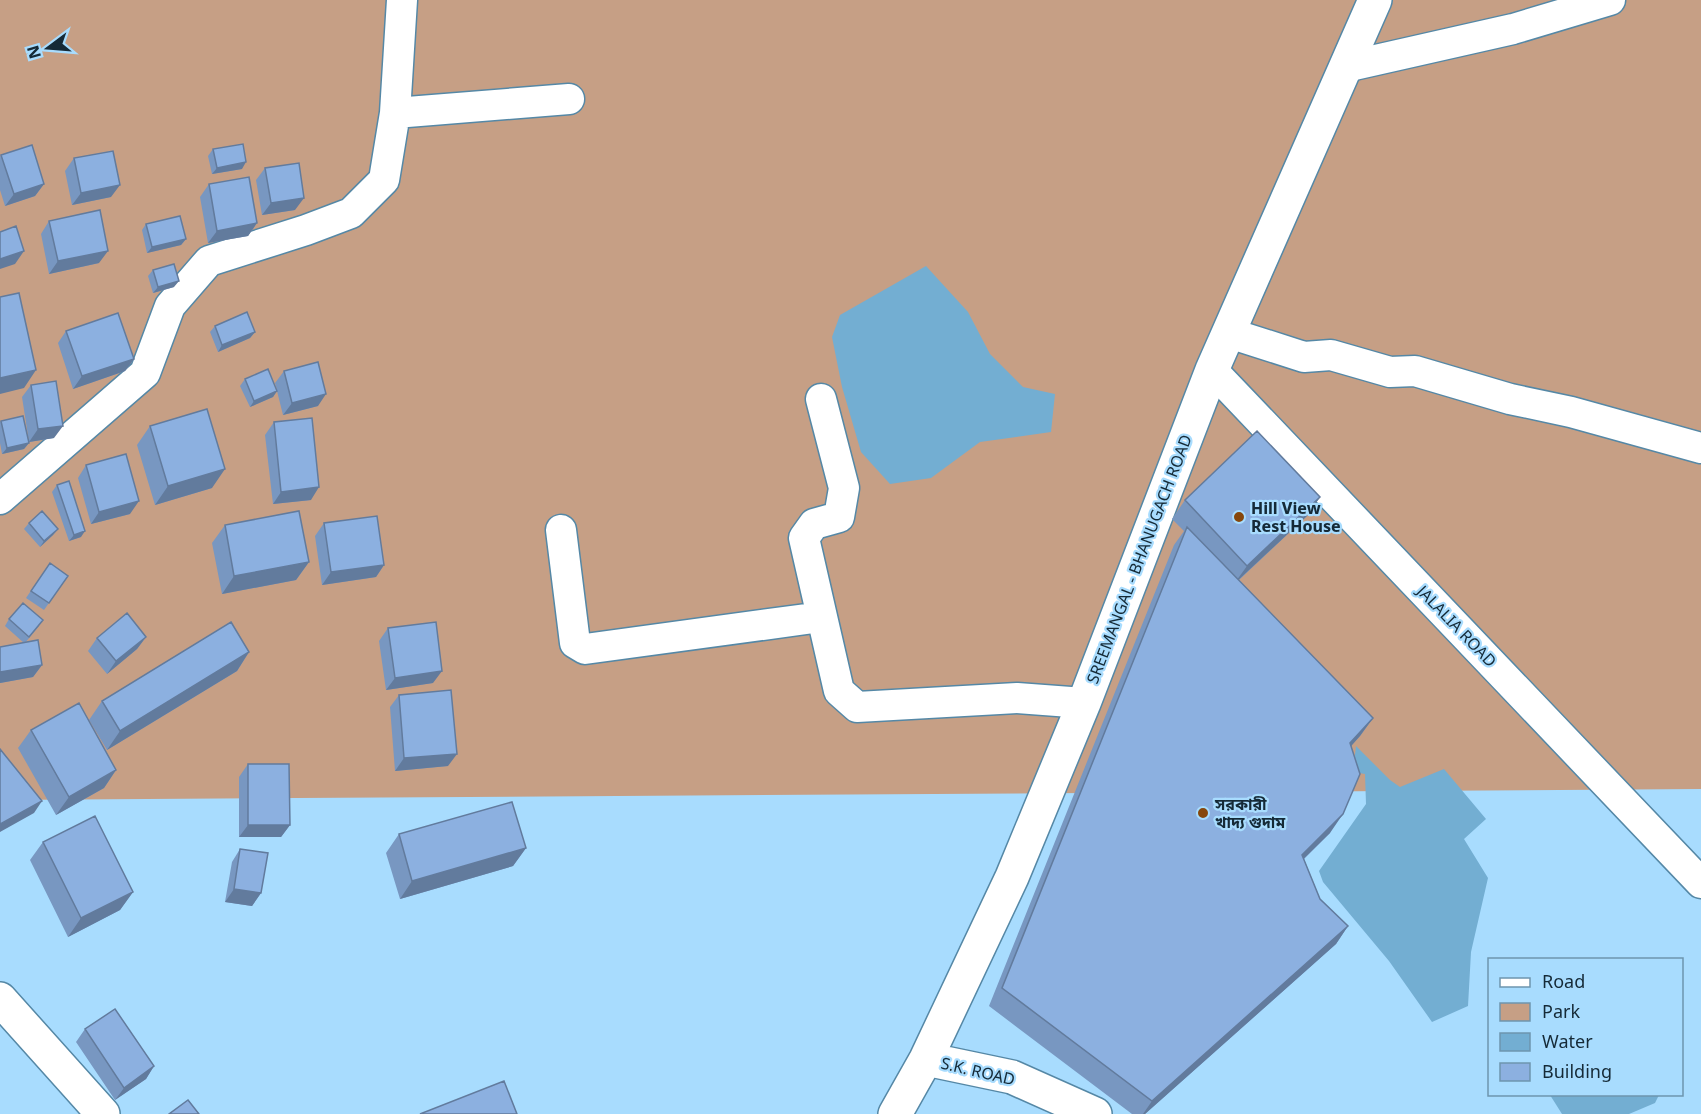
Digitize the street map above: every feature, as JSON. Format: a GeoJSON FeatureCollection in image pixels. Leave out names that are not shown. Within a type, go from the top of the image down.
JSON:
{"type":"FeatureCollection","features":[{"type":"Feature","properties":{"kind":"main road","name":"SREEMANGAL - BHANUGACH ROAD"},"geometry":{"type":"LineString","coordinates":[[895,1114],[926,1059],[1012,877],[1084,703],[1212,370],[1375,0]]}},
{"type":"Feature","properties":{"kind":"main road"},"geometry":{"type":"LineString","coordinates":[[0,999],[103,1114]]}},
{"type":"Feature","properties":{"kind":"main road","name":"S.K. ROAD"},"geometry":{"type":"LineString","coordinates":[[926,1059],[1012,1077],[1095,1114]]}},
{"type":"Feature","properties":{"kind":"street"},"geometry":{"type":"LineString","coordinates":[[0,499],[145,373],[170,306],[209,261],[351,213],[384,180],[395,113],[402,0]]}},
{"type":"Feature","properties":{"kind":"street"},"geometry":{"type":"LineString","coordinates":[[1345,67],[1513,29],[1610,0]]}},
{"type":"Feature","properties":{"kind":"street"},"geometry":{"type":"LineString","coordinates":[[395,113],[569,99]]}},
{"type":"Feature","properties":{"kind":"street"},"geometry":{"type":"LineString","coordinates":[[1228,333],[1304,357],[1331,355],[1390,372],[1415,371],[1510,399],[1571,412],[1701,448]]}},
{"type":"Feature","properties":{"kind":"street","name":"JALALIA ROAD"},"geometry":{"type":"LineString","coordinates":[[1212,370],[1701,883]]}},
{"type":"Feature","properties":{"kind":"street"},"geometry":{"type":"LineString","coordinates":[[821,399],[844,489],[839,516],[814,524],[804,538],[839,691],[857,707],[1017,698],[1084,703]]}},
{"type":"Feature","properties":{"kind":"street"},"geometry":{"type":"LineString","coordinates":[[561,530],[574,643],[585,649],[821,617]]}},
{"type":"Feature","properties":{"kind":"green space"},"geometry":{"type":"Polygon","coordinates":[[[0,0],[1701,0],[1701,789],[0,800],[0,0]]]}},
{"type":"Feature","properties":{"kind":"water"},"geometry":{"type":"Polygon","coordinates":[[[926,266],[968,312],[990,354],[1023,387],[1055,394],[1051,432],[980,442],[931,478],[890,484],[861,452],[842,387],[832,337],[840,315],[926,266]]]}},
{"type":"Feature","properties":{"kind":"water"},"geometry":{"type":"Polygon","coordinates":[[[1356,746],[1400,787],[1444,769],[1486,819],[1464,839],[1488,878],[1471,952],[1468,1006],[1432,1022],[1389,961],[1323,882],[1319,871],[1366,804],[1365,774],[1353,772],[1356,746]]]}},
{"type":"Feature","properties":{"kind":"water"},"geometry":{"type":"Polygon","coordinates":[[[1551,1096],[1658,1096],[1655,1103],[1629,1114],[1562,1114],[1551,1096]]]}},
{"type":"Feature","properties":{"kind":"building"},"geometry":{"type":"Polygon","coordinates":[[[243,144],[246,162],[217,168],[213,149],[243,144]]]}},
{"type":"Feature","properties":{"kind":"building"},"geometry":{"type":"Polygon","coordinates":[[[32,145],[44,184],[14,194],[1,155],[32,145]]]}},
{"type":"Feature","properties":{"kind":"building"},"geometry":{"type":"Polygon","coordinates":[[[113,151],[120,185],[81,193],[74,158],[113,151]]]}},
{"type":"Feature","properties":{"kind":"building"},"geometry":{"type":"Polygon","coordinates":[[[299,163],[304,198],[271,203],[265,168],[299,163]]]}},
{"type":"Feature","properties":{"kind":"building"},"geometry":{"type":"Polygon","coordinates":[[[249,177],[257,223],[217,231],[209,184],[249,177]]]}},
{"type":"Feature","properties":{"kind":"building"},"geometry":{"type":"Polygon","coordinates":[[[100,210],[108,251],[58,261],[49,221],[100,210]]]}},
{"type":"Feature","properties":{"kind":"building"},"geometry":{"type":"Polygon","coordinates":[[[180,216],[186,239],[152,247],[146,224],[180,216]]]}},
{"type":"Feature","properties":{"kind":"building"},"geometry":{"type":"Polygon","coordinates":[[[16,226],[24,251],[0,259],[0,232],[16,226]]]}},
{"type":"Feature","properties":{"kind":"building"},"geometry":{"type":"Polygon","coordinates":[[[174,264],[179,281],[158,287],[153,270],[174,264]]]}},
{"type":"Feature","properties":{"kind":"building"},"geometry":{"type":"Polygon","coordinates":[[[19,293],[36,370],[0,378],[0,297],[19,293]]]}},
{"type":"Feature","properties":{"kind":"building"},"geometry":{"type":"Polygon","coordinates":[[[247,312],[255,332],[222,345],[215,326],[247,312]]]}},
{"type":"Feature","properties":{"kind":"building"},"geometry":{"type":"Polygon","coordinates":[[[118,313],[134,359],[82,376],[66,331],[118,313]]]}},
{"type":"Feature","properties":{"kind":"building"},"geometry":{"type":"Polygon","coordinates":[[[318,362],[326,394],[292,403],[284,371],[318,362]]]}},
{"type":"Feature","properties":{"kind":"building"},"geometry":{"type":"Polygon","coordinates":[[[268,369],[277,391],[254,401],[245,379],[268,369]]]}},
{"type":"Feature","properties":{"kind":"building"},"geometry":{"type":"Polygon","coordinates":[[[56,381],[63,426],[38,429],[31,385],[56,381]]]}},
{"type":"Feature","properties":{"kind":"building"},"geometry":{"type":"Polygon","coordinates":[[[207,409],[225,469],[168,486],[150,426],[207,409]]]}},
{"type":"Feature","properties":{"kind":"building"},"geometry":{"type":"Polygon","coordinates":[[[23,416],[29,443],[7,448],[1,421],[23,416]]]}},
{"type":"Feature","properties":{"kind":"building"},"geometry":{"type":"Polygon","coordinates":[[[312,418],[319,487],[281,492],[274,422],[312,418]]]}},
{"type":"Feature","properties":{"kind":"building","name":"Hill View Rest House"},"geometry":{"type":"Polygon","coordinates":[[[1257,431],[1320,497],[1247,566],[1185,500],[1257,431]]]}},
{"type":"Feature","properties":{"kind":"building"},"geometry":{"type":"Polygon","coordinates":[[[126,454],[139,501],[99,512],[86,465],[126,454]]]}},
{"type":"Feature","properties":{"kind":"building"},"geometry":{"type":"Polygon","coordinates":[[[69,481],[85,531],[74,535],[57,485],[69,481]]]}},
{"type":"Feature","properties":{"kind":"building"},"geometry":{"type":"Polygon","coordinates":[[[42,511],[58,529],[44,541],[29,523],[42,511]]]}},
{"type":"Feature","properties":{"kind":"building"},"geometry":{"type":"Polygon","coordinates":[[[299,511],[309,562],[234,576],[225,525],[299,511]]]}},
{"type":"Feature","properties":{"kind":"building"},"geometry":{"type":"Polygon","coordinates":[[[377,516],[384,565],[331,572],[324,523],[377,516]]]}},
{"type":"Feature","properties":{"kind":"building","name":"সরকারী খাদ্য গুদাম"},"geometry":{"type":"Polygon","coordinates":[[[1187,527],[1373,718],[1350,743],[1360,774],[1343,814],[1302,855],[1320,899],[1348,926],[1152,1101],[1002,988],[1187,527]]]}},
{"type":"Feature","properties":{"kind":"building"},"geometry":{"type":"Polygon","coordinates":[[[50,563],[68,576],[49,603],[31,591],[50,563]]]}},
{"type":"Feature","properties":{"kind":"building"},"geometry":{"type":"Polygon","coordinates":[[[23,603],[43,620],[29,637],[9,619],[23,603]]]}},
{"type":"Feature","properties":{"kind":"building"},"geometry":{"type":"Polygon","coordinates":[[[127,613],[146,637],[116,661],[97,638],[127,613]]]}},
{"type":"Feature","properties":{"kind":"building"},"geometry":{"type":"Polygon","coordinates":[[[231,622],[249,652],[120,731],[102,701],[231,622]]]}},
{"type":"Feature","properties":{"kind":"building"},"geometry":{"type":"Polygon","coordinates":[[[436,622],[442,671],[395,678],[388,628],[436,622]]]}},
{"type":"Feature","properties":{"kind":"building"},"geometry":{"type":"Polygon","coordinates":[[[38,640],[42,665],[0,672],[0,647],[38,640]]]}},
{"type":"Feature","properties":{"kind":"building"},"geometry":{"type":"Polygon","coordinates":[[[451,690],[457,754],[404,758],[399,695],[451,690]]]}},
{"type":"Feature","properties":{"kind":"building"},"geometry":{"type":"Polygon","coordinates":[[[79,703],[116,770],[69,797],[31,730],[79,703]]]}},
{"type":"Feature","properties":{"kind":"building"},"geometry":{"type":"Polygon","coordinates":[[[0,749],[42,801],[0,824],[0,749]]]}},
{"type":"Feature","properties":{"kind":"building"},"geometry":{"type":"Polygon","coordinates":[[[248,764],[289,764],[290,825],[248,825],[248,764]]]}},
{"type":"Feature","properties":{"kind":"building"},"geometry":{"type":"Polygon","coordinates":[[[512,802],[526,848],[412,881],[399,834],[512,802]]]}},
{"type":"Feature","properties":{"kind":"building"},"geometry":{"type":"Polygon","coordinates":[[[95,816],[133,892],[81,918],[43,842],[95,816]]]}},
{"type":"Feature","properties":{"kind":"building"},"geometry":{"type":"Polygon","coordinates":[[[240,849],[268,853],[261,893],[234,889],[240,849]]]}},
{"type":"Feature","properties":{"kind":"building"},"geometry":{"type":"Polygon","coordinates":[[[115,1009],[154,1066],[124,1088],[85,1029],[115,1009]]]}},
{"type":"Feature","properties":{"kind":"building"},"geometry":{"type":"Polygon","coordinates":[[[504,1081],[517,1114],[420,1114],[504,1081]]]}},
{"type":"Feature","properties":{"kind":"building"},"geometry":{"type":"Polygon","coordinates":[[[188,1100],[199,1114],[169,1114],[188,1100]]]}},
{"type":"Feature","properties":{"kind":"place","name":"Hill View Rest House"},"geometry":{"type":"Point","coordinates":[1239,517]}},
{"type":"Feature","properties":{"kind":"place","name":"সরকারী খাদ্য গুদাম"},"geometry":{"type":"Point","coordinates":[1203,813]}}]}
